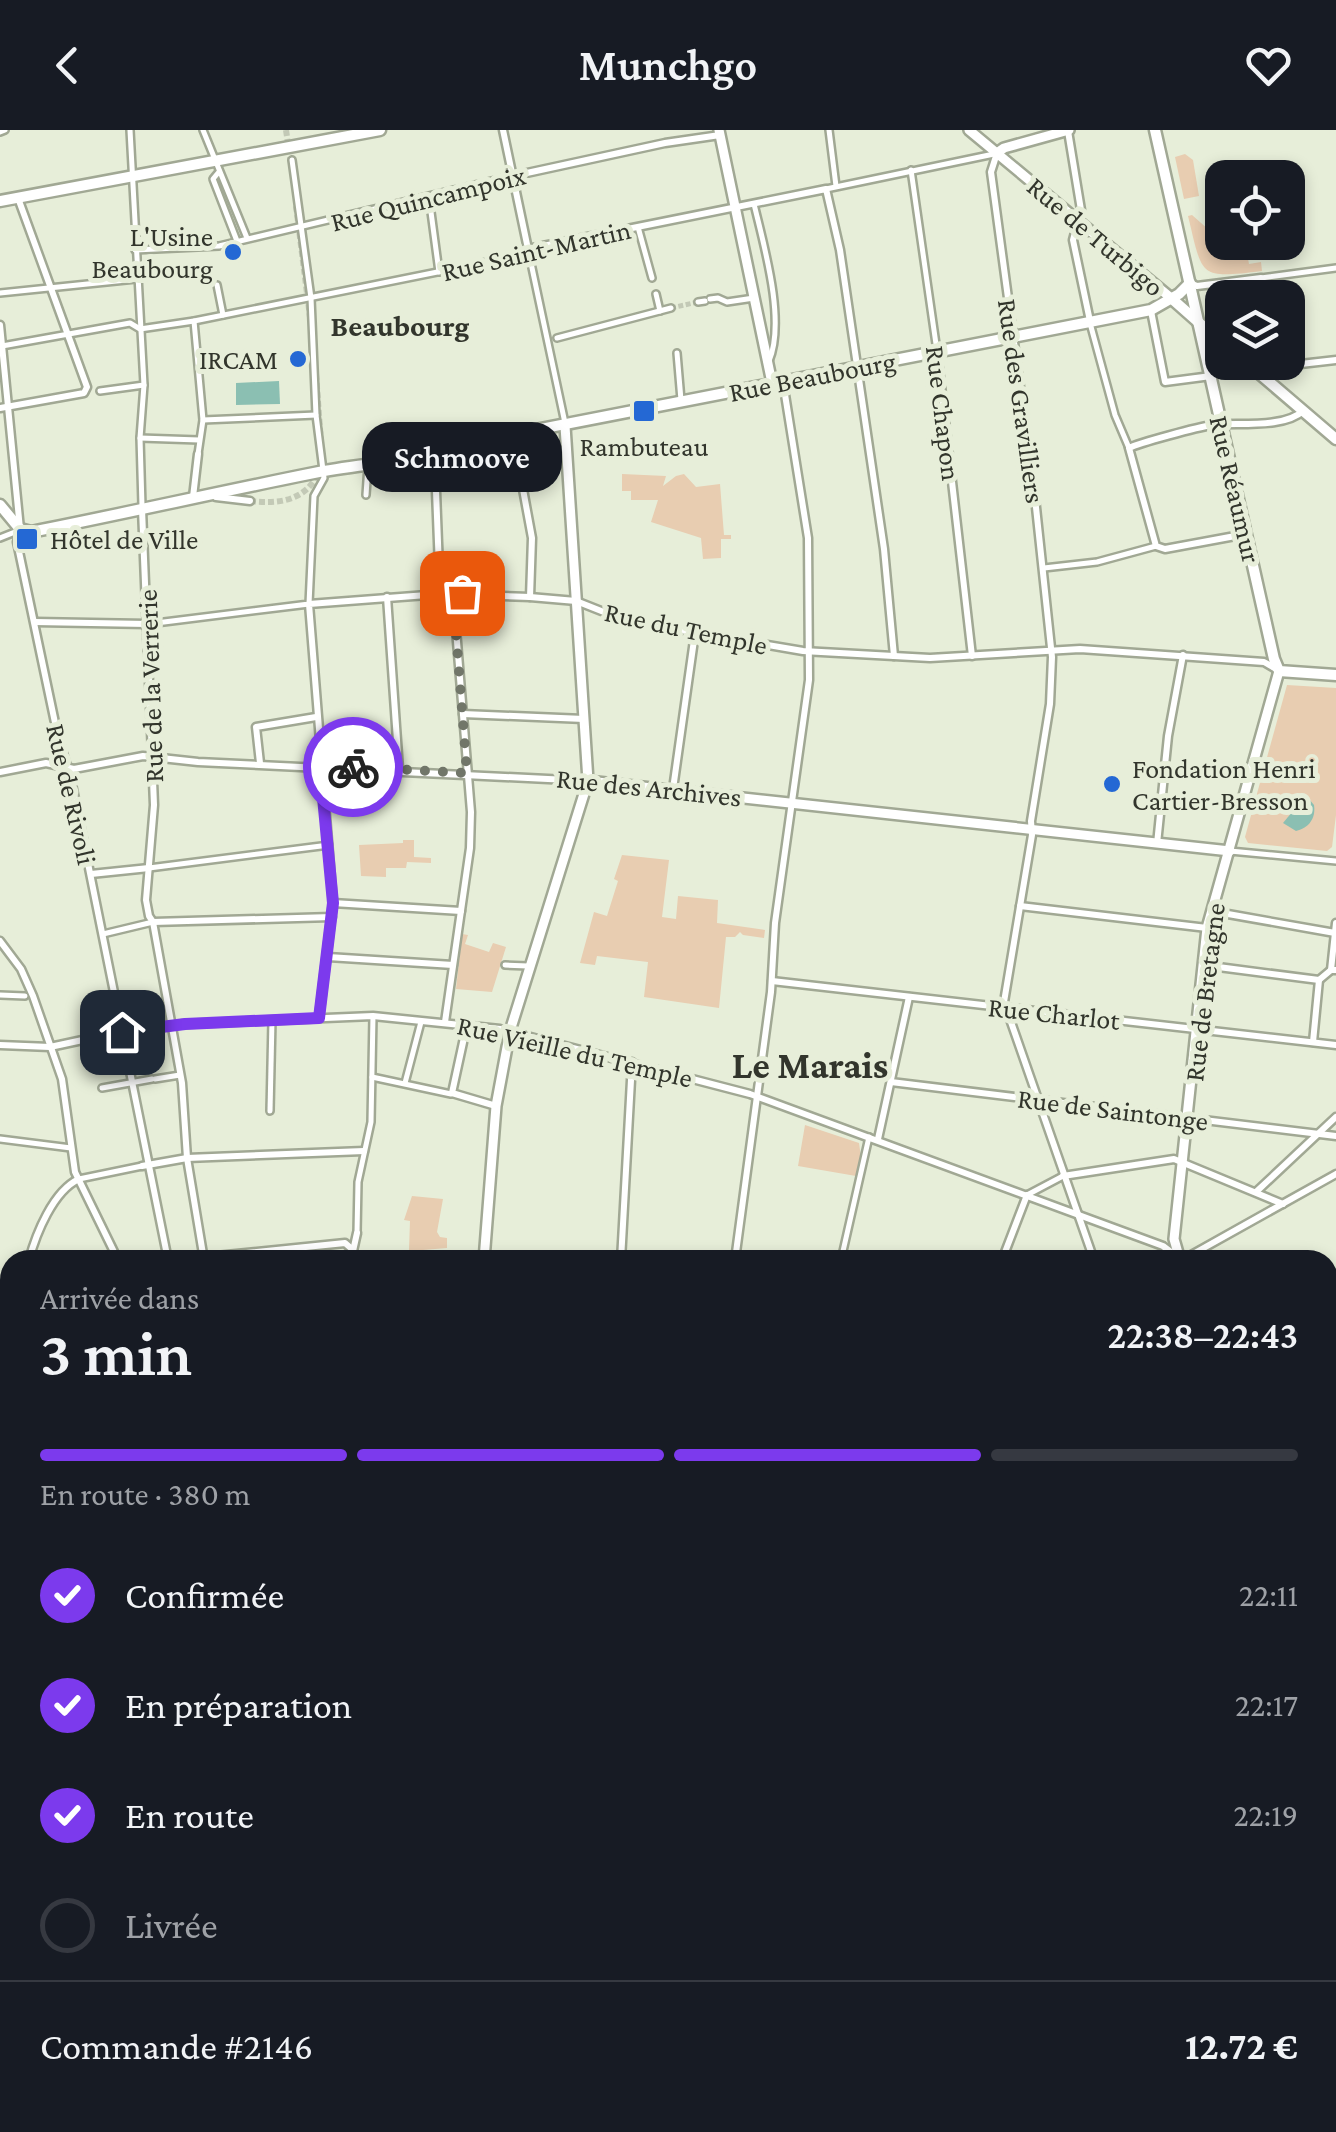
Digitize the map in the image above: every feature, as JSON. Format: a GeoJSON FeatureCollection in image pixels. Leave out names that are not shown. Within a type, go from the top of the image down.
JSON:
{"type":"FeatureCollection","features":[{"type":"Feature","properties":{"kind":"main road"},"geometry":{"type":"LineString","coordinates":[[0,201],[134,176],[217,167],[380,130]]}},
{"type":"Feature","properties":{"kind":"main road","name":"Rue Réaumur"},"geometry":{"type":"LineString","coordinates":[[1155,130],[1205,350]]}},
{"type":"Feature","properties":{"kind":"main road","name":"Rue Beaubourg"},"geometry":{"type":"LineString","coordinates":[[20,530],[31,532],[323,472],[427,455],[1151,310],[1190,283]]}},
{"type":"Feature","properties":{"kind":"main road","name":"Rue de Turbigo"},"geometry":{"type":"LineString","coordinates":[[1170,298],[1205,329]]}},
{"type":"Feature","properties":{"kind":"main road","name":"Rue Réaumur"},"geometry":{"type":"LineString","coordinates":[[1212,380],[1279,671]]}},
{"type":"Feature","properties":{"kind":"main road"},"geometry":{"type":"LineString","coordinates":[[1267,380],[1336,439]]}},
{"type":"Feature","properties":{"kind":"main road"},"geometry":{"type":"LineString","coordinates":[[0,504],[20,530]]}},
{"type":"Feature","properties":{"kind":"main road","name":"Rue du Temple"},"geometry":{"type":"LineString","coordinates":[[1279,671],[1336,675]]}},
{"type":"Feature","properties":{"kind":"street","name":"Rue de la Verrerie"},"geometry":{"type":"LineString","coordinates":[[130,130],[144,385],[140,438],[154,805],[146,900],[180,1075],[203,1250]]}},
{"type":"Feature","properties":{"kind":"street"},"geometry":{"type":"LineString","coordinates":[[203,130],[248,238]]}},
{"type":"Feature","properties":{"kind":"street"},"geometry":{"type":"LineString","coordinates":[[485,1250],[496,1106],[510,1031],[588,781],[565,426],[502,130]]}},
{"type":"Feature","properties":{"kind":"street"},"geometry":{"type":"LineString","coordinates":[[829,130],[836,186]]}},
{"type":"Feature","properties":{"kind":"street","name":"Rue de Turbigo"},"geometry":{"type":"LineString","coordinates":[[969,130],[1170,298]]}},
{"type":"Feature","properties":{"kind":"street"},"geometry":{"type":"LineString","coordinates":[[1068,130],[1081,210],[1073,240],[1090,321],[1156,546]]}},
{"type":"Feature","properties":{"kind":"street","name":"Rue Saint-Martin"},"geometry":{"type":"LineString","coordinates":[[1,350],[130,322],[140,329],[194,321],[440,272],[522,255],[528,249],[996,154],[1004,148],[1068,130]]}},
{"type":"Feature","properties":{"kind":"street"},"geometry":{"type":"LineString","coordinates":[[720,132],[768,364],[778,382],[808,538],[810,680],[775,922],[772,981],[736,1250]]}},
{"type":"Feature","properties":{"kind":"street","name":"Rue Quincampoix"},"geometry":{"type":"LineString","coordinates":[[135,250],[203,247],[302,228],[513,176],[720,132]]}},
{"type":"Feature","properties":{"kind":"street","name":"Rue des Gravilliers"},"geometry":{"type":"LineString","coordinates":[[996,154],[991,172],[1052,650],[1050,704],[1005,1008]]}},
{"type":"Feature","properties":{"kind":"street"},"geometry":{"type":"LineString","coordinates":[[292,160],[312,298],[316,415],[324,482],[314,496],[309,604],[333,903],[319,1018]]}},
{"type":"Feature","properties":{"kind":"street"},"geometry":{"type":"LineString","coordinates":[[217,167],[213,179],[237,241]]}},
{"type":"Feature","properties":{"kind":"street","name":"Rue Chapon"},"geometry":{"type":"LineString","coordinates":[[911,170],[937,351],[972,656]]}},
{"type":"Feature","properties":{"kind":"street"},"geometry":{"type":"LineString","coordinates":[[826,189],[840,250],[884,549],[894,656]]}},
{"type":"Feature","properties":{"kind":"street"},"geometry":{"type":"LineString","coordinates":[[429,196],[440,272]]}},
{"type":"Feature","properties":{"kind":"street"},"geometry":{"type":"LineString","coordinates":[[18,198],[87,387],[84,393]]}},
{"type":"Feature","properties":{"kind":"street"},"geometry":{"type":"LineString","coordinates":[[754,204],[769,270],[777,344],[768,364]]}},
{"type":"Feature","properties":{"kind":"street"},"geometry":{"type":"LineString","coordinates":[[638,227],[652,278]]}},
{"type":"Feature","properties":{"kind":"street"},"geometry":{"type":"LineString","coordinates":[[1190,283],[1197,286],[1336,268]]}},
{"type":"Feature","properties":{"kind":"street"},"geometry":{"type":"LineString","coordinates":[[0,293],[136,279]]}},
{"type":"Feature","properties":{"kind":"street"},"geometry":{"type":"LineString","coordinates":[[217,286],[223,315]]}},
{"type":"Feature","properties":{"kind":"street"},"geometry":{"type":"LineString","coordinates":[[656,294],[660,312]]}},
{"type":"Feature","properties":{"kind":"street"},"geometry":{"type":"LineString","coordinates":[[704,301],[754,298]]}},
{"type":"Feature","properties":{"kind":"street"},"geometry":{"type":"LineString","coordinates":[[548,340],[558,341],[557,338],[671,308]]}},
{"type":"Feature","properties":{"kind":"street"},"geometry":{"type":"LineString","coordinates":[[1151,310],[1165,382],[1205,377]]}},
{"type":"Feature","properties":{"kind":"street"},"geometry":{"type":"LineString","coordinates":[[194,321],[203,420],[198,498],[239,498],[250,502]]}},
{"type":"Feature","properties":{"kind":"street","name":"Rue de Rivoli"},"geometry":{"type":"LineString","coordinates":[[0,326],[3,407],[20,530],[17,542],[91,874],[145,1165],[166,1250]]}},
{"type":"Feature","properties":{"kind":"street"},"geometry":{"type":"LineString","coordinates":[[677,353],[681,402]]}},
{"type":"Feature","properties":{"kind":"street"},"geometry":{"type":"LineString","coordinates":[[1305,364],[1336,360]]}},
{"type":"Feature","properties":{"kind":"street"},"geometry":{"type":"LineString","coordinates":[[3,407],[144,385]]}},
{"type":"Feature","properties":{"kind":"street"},"geometry":{"type":"LineString","coordinates":[[1129,448],[1212,425],[1294,418],[1303,411]]}},
{"type":"Feature","properties":{"kind":"street"},"geometry":{"type":"LineString","coordinates":[[203,420],[316,415]]}},
{"type":"Feature","properties":{"kind":"street"},"geometry":{"type":"LineString","coordinates":[[512,435],[532,538],[530,597]]}},
{"type":"Feature","properties":{"kind":"street"},"geometry":{"type":"LineString","coordinates":[[140,438],[200,440]]}},
{"type":"Feature","properties":{"kind":"street"},"geometry":{"type":"LineString","coordinates":[[427,455],[436,491],[440,594]]}},
{"type":"Feature","properties":{"kind":"street"},"geometry":{"type":"LineString","coordinates":[[366,495],[368,466]]}},
{"type":"Feature","properties":{"kind":"street"},"geometry":{"type":"LineString","coordinates":[[0,538],[20,530]]}},
{"type":"Feature","properties":{"kind":"street"},"geometry":{"type":"LineString","coordinates":[[1044,568],[1098,562],[1156,546],[1165,549],[1246,534]]}},
{"type":"Feature","properties":{"kind":"street","name":"Rue du Temple"},"geometry":{"type":"LineString","coordinates":[[34,622],[147,624],[309,604],[440,594],[530,597],[576,601],[619,618],[809,651],[894,656],[1052,650],[1183,654],[1264,662],[1279,671]]}},
{"type":"Feature","properties":{"kind":"street"},"geometry":{"type":"LineString","coordinates":[[445,1022],[470,848],[471,812],[453,594]]}},
{"type":"Feature","properties":{"kind":"street"},"geometry":{"type":"LineString","coordinates":[[387,598],[399,769]]}},
{"type":"Feature","properties":{"kind":"street"},"geometry":{"type":"LineString","coordinates":[[674,790],[695,633]]}},
{"type":"Feature","properties":{"kind":"street"},"geometry":{"type":"LineString","coordinates":[[1157,844],[1172,711],[1183,654]]}},
{"type":"Feature","properties":{"kind":"street","name":"Rue de Bretagne"},"geometry":{"type":"LineString","coordinates":[[1178,1250],[1174,1239],[1207,928],[1279,671]]}},
{"type":"Feature","properties":{"kind":"street"},"geometry":{"type":"LineString","coordinates":[[463,714],[585,719]]}},
{"type":"Feature","properties":{"kind":"street"},"geometry":{"type":"LineString","coordinates":[[260,763],[256,727],[316,717]]}},
{"type":"Feature","properties":{"kind":"street","name":"Rue des Archives"},"geometry":{"type":"LineString","coordinates":[[0,772],[42,763],[74,768],[152,756],[198,762],[467,773],[791,802],[1230,852]]}},
{"type":"Feature","properties":{"kind":"street"},"geometry":{"type":"LineString","coordinates":[[91,874],[329,845]]}},
{"type":"Feature","properties":{"kind":"street"},"geometry":{"type":"LineString","coordinates":[[1230,852],[1336,861]]}},
{"type":"Feature","properties":{"kind":"street"},"geometry":{"type":"LineString","coordinates":[[333,903],[461,910]]}},
{"type":"Feature","properties":{"kind":"street"},"geometry":{"type":"LineString","coordinates":[[1020,906],[1207,928]]}},
{"type":"Feature","properties":{"kind":"street"},"geometry":{"type":"LineString","coordinates":[[1210,911],[1335,933]]}},
{"type":"Feature","properties":{"kind":"street"},"geometry":{"type":"LineString","coordinates":[[103,934],[153,922],[332,917]]}},
{"type":"Feature","properties":{"kind":"street"},"geometry":{"type":"LineString","coordinates":[[1203,965],[1320,980],[1334,970],[1336,923]]}},
{"type":"Feature","properties":{"kind":"street"},"geometry":{"type":"LineString","coordinates":[[0,941],[26,977],[29,996],[62,1079],[78,1180],[113,1250]]}},
{"type":"Feature","properties":{"kind":"street"},"geometry":{"type":"LineString","coordinates":[[328,957],[453,965]]}},
{"type":"Feature","properties":{"kind":"street"},"geometry":{"type":"LineString","coordinates":[[505,965],[531,966]]}},
{"type":"Feature","properties":{"kind":"street"},"geometry":{"type":"LineString","coordinates":[[1313,1042],[1320,980]]}},
{"type":"Feature","properties":{"kind":"street","name":"Rue Charlot"},"geometry":{"type":"LineString","coordinates":[[772,981],[1336,1045]]}},
{"type":"Feature","properties":{"kind":"street"},"geometry":{"type":"LineString","coordinates":[[0,995],[29,996]]}},
{"type":"Feature","properties":{"kind":"street"},"geometry":{"type":"LineString","coordinates":[[845,1250],[891,1082],[908,998]]}},
{"type":"Feature","properties":{"kind":"street"},"geometry":{"type":"LineString","coordinates":[[1005,1008],[1090,1250]]}},
{"type":"Feature","properties":{"kind":"street"},"geometry":{"type":"LineString","coordinates":[[285,1250],[345,1244],[353,1250],[358,1182],[371,1122],[372,1016]]}},
{"type":"Feature","properties":{"kind":"street","name":"Rue Vieille du Temple"},"geometry":{"type":"LineString","coordinates":[[0,1046],[50,1047],[171,1025],[372,1016],[510,1031],[756,1097],[1170,1250]]}},
{"type":"Feature","properties":{"kind":"street"},"geometry":{"type":"LineString","coordinates":[[405,1083],[422,1019]]}},
{"type":"Feature","properties":{"kind":"street"},"geometry":{"type":"LineString","coordinates":[[270,1111],[272,1020]]}},
{"type":"Feature","properties":{"kind":"street"},"geometry":{"type":"LineString","coordinates":[[452,1094],[467,1024]]}},
{"type":"Feature","properties":{"kind":"street"},"geometry":{"type":"LineString","coordinates":[[622,1250],[632,1062]]}},
{"type":"Feature","properties":{"kind":"street"},"geometry":{"type":"LineString","coordinates":[[102,1088],[180,1075]]}},
{"type":"Feature","properties":{"kind":"street"},"geometry":{"type":"LineString","coordinates":[[372,1077],[496,1106]]}},
{"type":"Feature","properties":{"kind":"street","name":"Rue de Saintonge"},"geometry":{"type":"LineString","coordinates":[[891,1082],[1336,1136]]}},
{"type":"Feature","properties":{"kind":"street"},"geometry":{"type":"LineString","coordinates":[[1256,1192],[1336,1117]]}},
{"type":"Feature","properties":{"kind":"street"},"geometry":{"type":"LineString","coordinates":[[0,1139],[71,1148]]}},
{"type":"Feature","properties":{"kind":"street"},"geometry":{"type":"LineString","coordinates":[[31,1250],[65,1189],[78,1180],[188,1158],[364,1150]]}},
{"type":"Feature","properties":{"kind":"street"},"geometry":{"type":"LineString","coordinates":[[1006,1250],[1027,1195],[1064,1176],[1174,1160],[1283,1204]]}},
{"type":"Feature","properties":{"kind":"street"},"geometry":{"type":"LineString","coordinates":[[1199,1250],[1336,1174]]}},
{"type":"Feature","properties":{"kind":"shaded area"},"geometry":{"type":"Polygon","coordinates":[[[1185,154],[1193,160],[1199,196],[1184,199],[1175,157],[1185,154]]]}},
{"type":"Feature","properties":{"kind":"shaded area"},"geometry":{"type":"Polygon","coordinates":[[[1188,216],[1205,226],[1205,260],[1261,262],[1262,271],[1226,274],[1207,269],[1197,251],[1188,216]]]}},
{"type":"Feature","properties":{"kind":"shaded area"},"geometry":{"type":"Polygon","coordinates":[[[622,474],[666,476],[663,486],[684,474],[696,487],[720,484],[724,535],[731,535],[731,539],[721,539],[721,558],[703,559],[701,538],[651,522],[658,500],[631,500],[631,491],[622,491],[622,474]]]}},
{"type":"Feature","properties":{"kind":"shaded area"},"geometry":{"type":"Polygon","coordinates":[[[1287,685],[1336,688],[1336,815],[1332,847],[1327,851],[1248,843],[1245,837],[1287,685]]]}},
{"type":"Feature","properties":{"kind":"shaded area"},"geometry":{"type":"Polygon","coordinates":[[[414,840],[414,857],[431,858],[431,863],[407,862],[406,868],[386,868],[386,877],[361,876],[359,845],[414,840]]]}},
{"type":"Feature","properties":{"kind":"shaded area"},"geometry":{"type":"Polygon","coordinates":[[[622,855],[669,860],[662,917],[676,919],[678,896],[718,900],[717,923],[765,930],[764,938],[740,932],[735,937],[726,937],[719,1008],[644,997],[648,962],[597,956],[595,965],[580,963],[594,912],[607,916],[622,855]]]}},
{"type":"Feature","properties":{"kind":"shaded area"},"geometry":{"type":"Polygon","coordinates":[[[462,934],[468,935],[465,944],[489,952],[493,943],[506,947],[492,992],[456,989],[462,934]]]}},
{"type":"Feature","properties":{"kind":"shaded area"},"geometry":{"type":"Polygon","coordinates":[[[805,1125],[859,1143],[861,1157],[863,1147],[869,1149],[846,1250],[841,1250],[858,1172],[856,1176],[798,1166],[805,1125]]]}},
{"type":"Feature","properties":{"kind":"shaded area"},"geometry":{"type":"Polygon","coordinates":[[[412,1196],[443,1199],[437,1232],[447,1238],[447,1248],[409,1250],[410,1221],[404,1220],[412,1196]]]}},
{"type":"Feature","properties":{"kind":"water"},"geometry":{"type":"Polygon","coordinates":[[[279,381],[280,404],[236,405],[236,383],[279,381]]]}},
{"type":"Feature","properties":{"kind":"water"},"geometry":{"type":"Polygon","coordinates":[[[1309,799],[1314,810],[1308,825],[1296,831],[1283,823],[1302,800],[1309,799]]]}},
{"type":"Feature","properties":{"kind":"tunnel"},"geometry":{"type":"LineString","coordinates":[[286,130],[291,163]]}},
{"type":"Feature","properties":{"kind":"tunnel"},"geometry":{"type":"LineString","coordinates":[[296,206],[310,317]]}},
{"type":"Feature","properties":{"kind":"tunnel"},"geometry":{"type":"LineString","coordinates":[[671,308],[698,302]]}},
{"type":"Feature","properties":{"kind":"tunnel"},"geometry":{"type":"LineString","coordinates":[[316,374],[321,442]]}},
{"type":"Feature","properties":{"kind":"tunnel"},"geometry":{"type":"LineString","coordinates":[[250,501],[270,502],[297,496],[318,474]]}},
{"type":"Feature","properties":{"kind":"way so far"},"geometry":{"type":"LineString","coordinates":[[353,767],[467,773],[453,594],[462,593]]}},
{"type":"Feature","properties":{"kind":"place","name":"L'Usine Beaubourg"},"geometry":{"type":"Point","coordinates":[233,252]}},
{"type":"Feature","properties":{"kind":"place","name":"IRCAM"},"geometry":{"type":"Point","coordinates":[298,359]}},
{"type":"Feature","properties":{"kind":"place","name":"Rambuteau"},"geometry":{"type":"Point","coordinates":[644,411]}},
{"type":"Feature","properties":{"kind":"place","name":"Hôtel de Ville"},"geometry":{"type":"Point","coordinates":[27,539]}},
{"type":"Feature","properties":{"kind":"place","name":"Schmoove"},"geometry":{"type":"Point","coordinates":[462,593]}},
{"type":"Feature","properties":{"kind":"place","name":"Fondation Henri Cartier-Bresson"},"geometry":{"type":"Point","coordinates":[1112,784]}},
{"type":"Feature","properties":{"kind":"district","name":"Beaubourg"},"geometry":{"type":"Point","coordinates":[400,326]}},
{"type":"Feature","properties":{"kind":"district","name":"Le Marais"},"geometry":{"type":"Point","coordinates":[810,1065]}},
{"type":"Feature","properties":{"kind":"route"},"geometry":{"type":"LineString","coordinates":[[122,1032],[185,1024],[319,1018],[333,903],[320,766],[353,767]]}}]}
